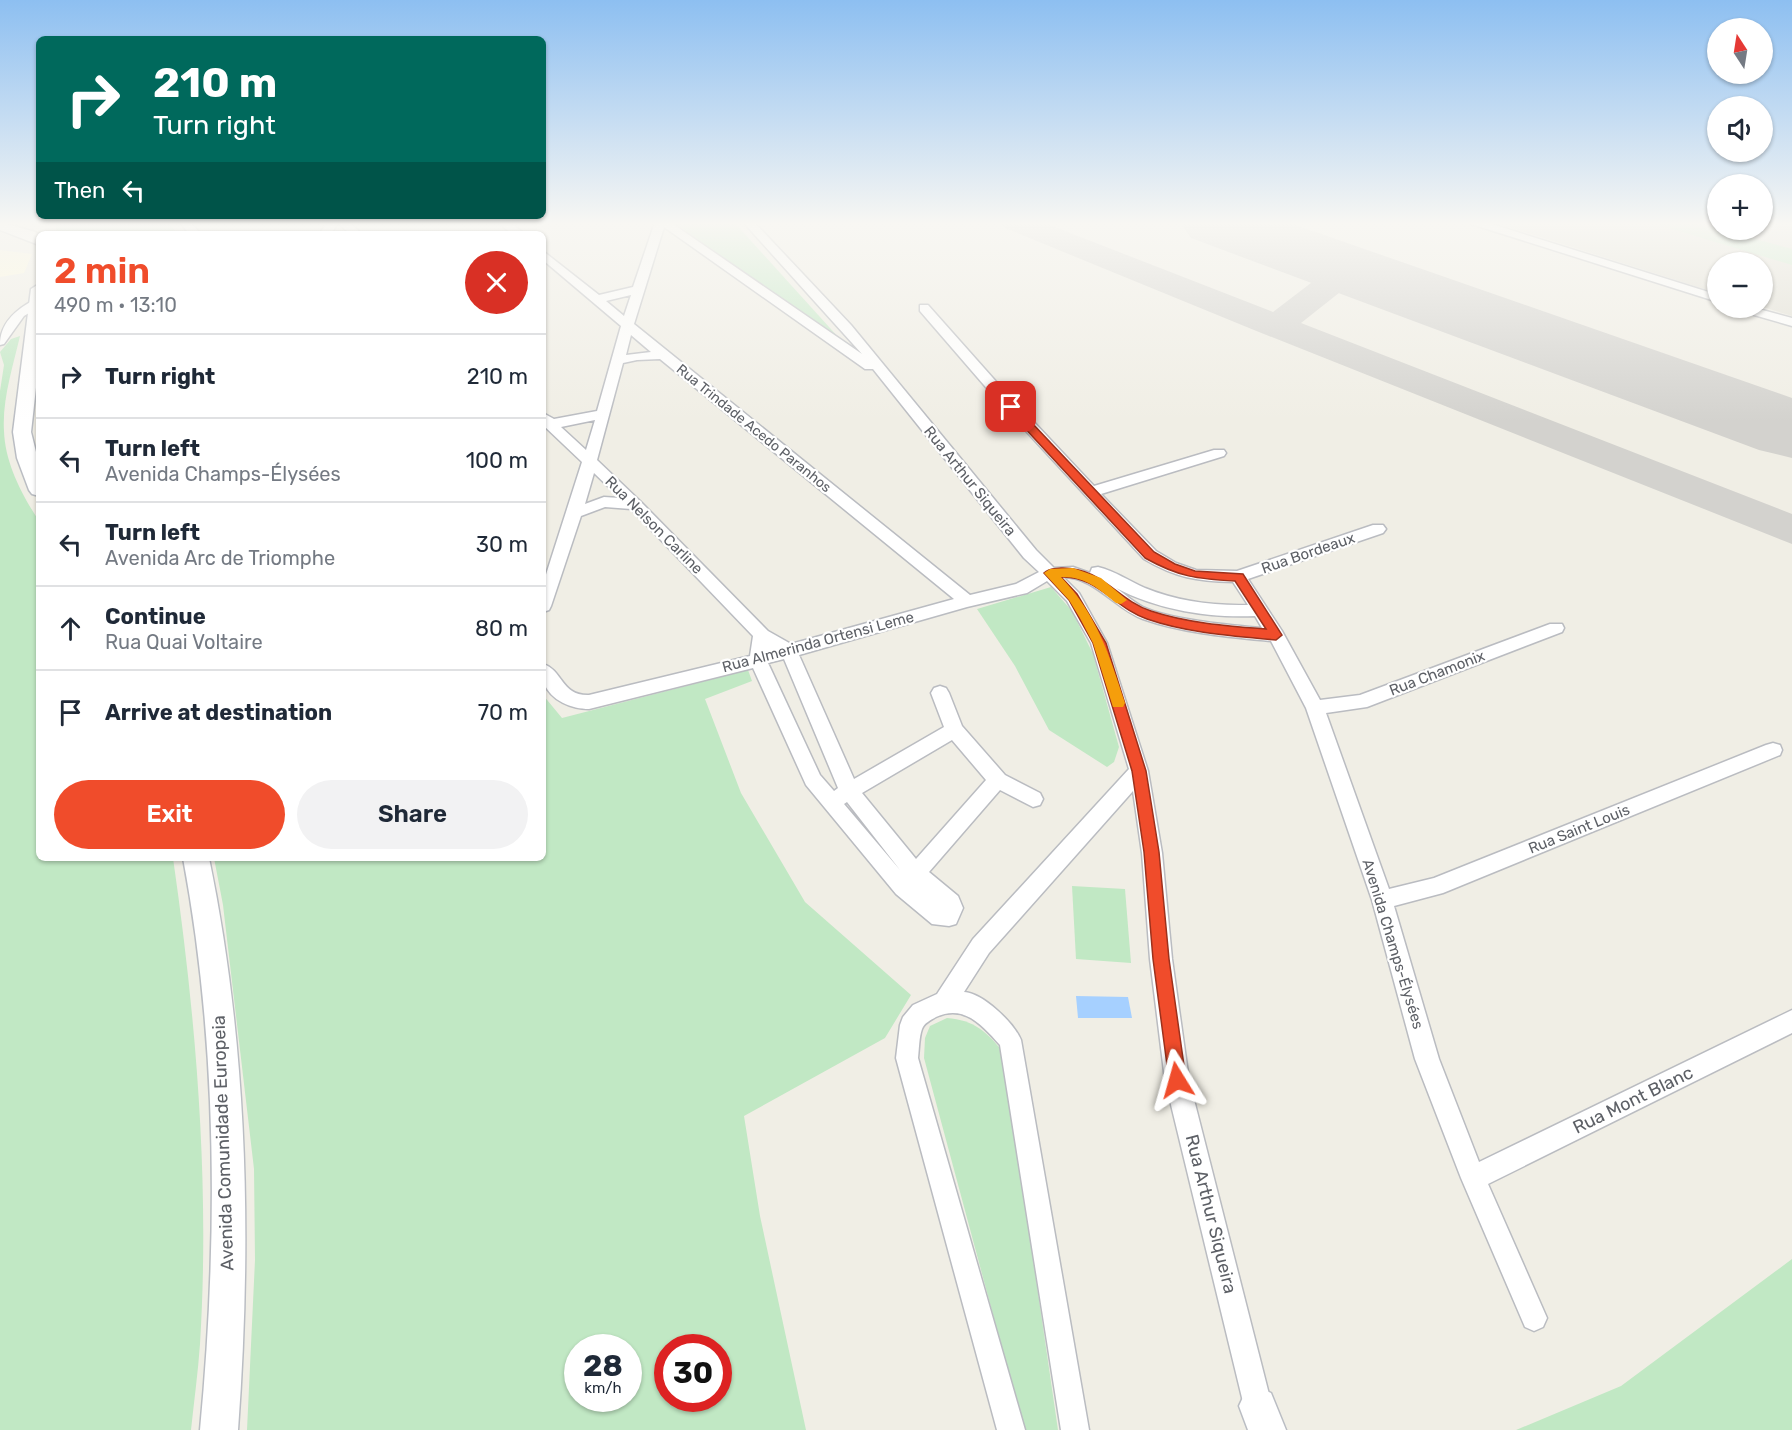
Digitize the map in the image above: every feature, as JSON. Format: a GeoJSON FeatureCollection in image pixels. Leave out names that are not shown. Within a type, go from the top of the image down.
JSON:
{"type":"FeatureCollection","features":[{"type":"Feature","properties":{"kind":"street","name":"Rua Trindade Acedo Paranhos"},"geometry":{"type":"LineString","coordinates":[[586,289],[663,355],[967,601]]}},
{"type":"Feature","properties":{"kind":"street"},"geometry":{"type":"LineString","coordinates":[[598,298],[639,289]]}},
{"type":"Feature","properties":{"kind":"street"},"geometry":{"type":"LineString","coordinates":[[548,583],[591,462],[627,323],[639,289]]}},
{"type":"Feature","properties":{"kind":"street"},"geometry":{"type":"LineString","coordinates":[[760,289],[885,376]]}},
{"type":"Feature","properties":{"kind":"street","name":"Rua Arthur Siqueira"},"geometry":{"type":"LineString","coordinates":[[810,289],[847,328],[1030,554],[1073,597],[1099,643],[1139,771],[1152,852],[1161,959],[1177,1080],[1262,1418]]}},
{"type":"Feature","properties":{"kind":"street"},"geometry":{"type":"LineString","coordinates":[[1686,289],[1707,296]]}},
{"type":"Feature","properties":{"kind":"street"},"geometry":{"type":"LineString","coordinates":[[1,340],[20,313],[36,299]]}},
{"type":"Feature","properties":{"kind":"street"},"geometry":{"type":"LineString","coordinates":[[924,308],[995,389],[1150,555],[1159,561],[1195,575],[1238,577]]}},
{"type":"Feature","properties":{"kind":"street"},"geometry":{"type":"LineString","coordinates":[[36,310],[22,432],[27,458],[36,482]]}},
{"type":"Feature","properties":{"kind":"street"},"geometry":{"type":"LineString","coordinates":[[1773,316],[1792,322]]}},
{"type":"Feature","properties":{"kind":"street"},"geometry":{"type":"LineString","coordinates":[[1,340],[11,334],[33,330]]}},
{"type":"Feature","properties":{"kind":"street"},"geometry":{"type":"LineString","coordinates":[[617,361],[637,356],[663,355]]}},
{"type":"Feature","properties":{"kind":"street"},"geometry":{"type":"LineString","coordinates":[[547,420],[568,422],[602,414]]}},
{"type":"Feature","properties":{"kind":"street","name":"Rua Nelson Carline"},"geometry":{"type":"LineString","coordinates":[[547,420],[635,504],[762,635],[789,651]]}},
{"type":"Feature","properties":{"kind":"street"},"geometry":{"type":"LineString","coordinates":[[1091,492],[1219,453]]}},
{"type":"Feature","properties":{"kind":"street"},"geometry":{"type":"LineString","coordinates":[[574,513],[604,502],[635,504]]}},
{"type":"Feature","properties":{"kind":"street","name":"Rua Bordeaux"},"geometry":{"type":"LineString","coordinates":[[1238,577],[1378,529]]}},
{"type":"Feature","properties":{"kind":"street"},"geometry":{"type":"LineString","coordinates":[[1050,573],[1094,571],[1151,596],[1201,609],[1231,612],[1260,610]]}},
{"type":"Feature","properties":{"kind":"street"},"geometry":{"type":"LineString","coordinates":[[1073,572],[1096,580],[1135,610],[1150,616],[1223,630],[1276,635]]}},
{"type":"Feature","properties":{"kind":"street","name":"Rua Almerinda Ortensi Leme"},"geometry":{"type":"LineString","coordinates":[[546,673],[569,700],[582,703],[758,660],[967,601],[1021,589],[1050,573]]}},
{"type":"Feature","properties":{"kind":"street","name":"Avenida Champs-Élysées"},"geometry":{"type":"LineString","coordinates":[[1238,577],[1276,635],[1315,708],[1382,900],[1427,1059],[1473,1178],[1534,1318]]}},
{"type":"Feature","properties":{"kind":"street","name":"Rua Chamonix"},"geometry":{"type":"LineString","coordinates":[[1315,708],[1361,702],[1556,628]]}},
{"type":"Feature","properties":{"kind":"street"},"geometry":{"type":"LineString","coordinates":[[762,635],[758,660],[813,780],[909,881]]}},
{"type":"Feature","properties":{"kind":"street"},"geometry":{"type":"LineString","coordinates":[[789,651],[849,791],[909,881]]}},
{"type":"Feature","properties":{"kind":"street"},"geometry":{"type":"LineString","coordinates":[[940,693],[954,730],[998,780],[1033,799]]}},
{"type":"Feature","properties":{"kind":"street"},"geometry":{"type":"LineString","coordinates":[[790,728],[818,720]]}},
{"type":"Feature","properties":{"kind":"street"},"geometry":{"type":"LineString","coordinates":[[832,802],[954,730]]}},
{"type":"Feature","properties":{"kind":"street","name":"Rua Saint Louis"},"geometry":{"type":"LineString","coordinates":[[1382,900],[1436,887],[1773,750]]}},
{"type":"Feature","properties":{"kind":"street"},"geometry":{"type":"LineString","coordinates":[[945,1002],[981,946],[1139,771]]}},
{"type":"Feature","properties":{"kind":"street"},"geometry":{"type":"LineString","coordinates":[[909,881],[998,780]]}},
{"type":"Feature","properties":{"kind":"street","name":"Avenida Comunidade Europeia"},"geometry":{"type":"LineString","coordinates":[[197,861],[211,934],[224,1092],[228,1287],[219,1430]]}},
{"type":"Feature","properties":{"kind":"street"},"geometry":{"type":"LineString","coordinates":[[1011,1430],[907,1058],[910,1025],[921,1013],[945,1002],[969,1003],[997,1025],[1010,1040],[1075,1430]]}},
{"type":"Feature","properties":{"kind":"street","name":"Rua Mont Blanc"},"geometry":{"type":"LineString","coordinates":[[1473,1178],[1792,1021]]}},
{"type":"Feature","properties":{"kind":"shaded area"},"geometry":{"type":"Polygon","coordinates":[[[1773,289],[1792,289],[1792,316],[1773,310],[1773,289]]]}},
{"type":"Feature","properties":{"kind":"green space"},"geometry":{"type":"Polygon","coordinates":[[[768,289],[794,289],[839,338],[768,289]]]}},
{"type":"Feature","properties":{"kind":"green space"},"geometry":{"type":"Polygon","coordinates":[[[20,336],[6,395],[5,443],[15,478],[36,516],[36,861],[173,861],[194,1039],[202,1161],[203,1283],[199,1355],[191,1430],[0,1430],[0,391],[4,365],[0,352],[11,339],[20,336]]]}},
{"type":"Feature","properties":{"kind":"green space"},"geometry":{"type":"Polygon","coordinates":[[[1051,587],[1072,611],[1093,654],[1119,747],[1114,762],[1107,767],[1049,730],[1015,666],[977,609],[1051,587]]]}},
{"type":"Feature","properties":{"kind":"green space"},"geometry":{"type":"Polygon","coordinates":[[[748,670],[752,681],[705,699],[741,793],[805,902],[911,995],[885,1038],[744,1116],[760,1216],[806,1430],[247,1430],[255,1260],[254,1169],[223,905],[215,861],[546,861],[546,699],[562,718],[748,670]]]}},
{"type":"Feature","properties":{"kind":"green space"},"geometry":{"type":"Polygon","coordinates":[[[1072,886],[1125,889],[1131,963],[1076,959],[1072,886]]]}},
{"type":"Feature","properties":{"kind":"green space"},"geometry":{"type":"Polygon","coordinates":[[[947,1018],[965,1021],[979,1028],[1003,1052],[1058,1430],[1024,1430],[924,1058],[925,1038],[930,1026],[947,1018]]]}},
{"type":"Feature","properties":{"kind":"green space"},"geometry":{"type":"Polygon","coordinates":[[[1792,1259],[1792,1430],[1516,1430],[1621,1386],[1792,1259]]]}},
{"type":"Feature","properties":{"kind":"water"},"geometry":{"type":"Polygon","coordinates":[[[1076,996],[1128,997],[1132,1018],[1078,1018],[1076,996]]]}},
{"type":"Feature","properties":{"kind":"taxiway"},"geometry":{"type":"LineString","coordinates":[[1184,289],[1269,323]]}},
{"type":"Feature","properties":{"kind":"taxiway"},"geometry":{"type":"LineString","coordinates":[[1269,323],[1283,321],[1324,289]]}},
{"type":"Feature","properties":{"kind":"taxiway"},"geometry":{"type":"LineString","coordinates":[[1269,323],[1792,530]]}},
{"type":"Feature","properties":{"kind":"runway"},"geometry":{"type":"LineString","coordinates":[[1401,289],[1792,430]]}},
{"type":"Feature","properties":{"kind":"slow traffic"},"geometry":{"type":"LineString","coordinates":[[1118,703],[1099,643],[1086,617],[1073,597],[1050,573],[1073,572],[1083,575],[1096,580],[1121,600]]}},
{"type":"Feature","properties":{"kind":"route"},"geometry":{"type":"LineString","coordinates":[[1011,407],[1150,555],[1182,572],[1210,577],[1238,577],[1276,635],[1223,630],[1150,616],[1135,610],[1096,580],[1073,572],[1050,573],[1073,597],[1099,643],[1139,771],[1152,852],[1161,959],[1177,1080]]}}]}
